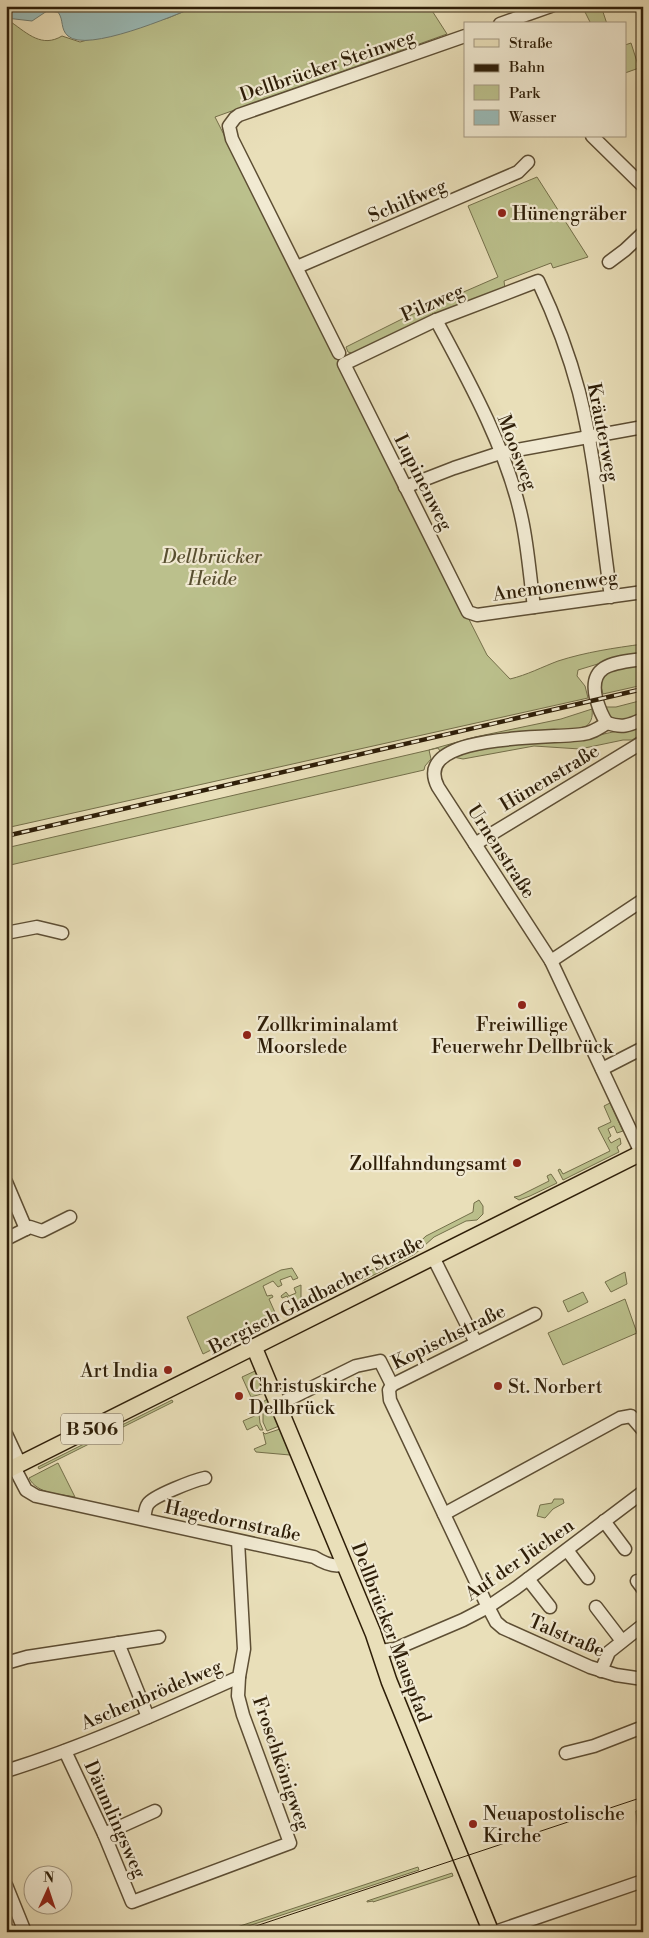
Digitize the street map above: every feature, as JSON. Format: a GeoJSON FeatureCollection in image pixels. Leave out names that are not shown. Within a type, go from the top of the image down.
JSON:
{"type":"FeatureCollection","features":[{"type":"Feature","properties":{"kind":"main road","name":"Bergisch Gladbacher Straße"},"geometry":{"type":"LineString","coordinates":[[13,1468],[642,1154]]}},
{"type":"Feature","properties":{"kind":"main road","name":"Dellbrücker Mauspfad"},"geometry":{"type":"LineString","coordinates":[[254,1347],[380,1651],[389,1680],[491,1932]]}},
{"type":"Feature","properties":{"kind":"street"},"geometry":{"type":"LineString","coordinates":[[508,22],[551,6]]}},
{"type":"Feature","properties":{"kind":"street","name":"Dellbrücker Steinweg"},"geometry":{"type":"LineString","coordinates":[[231,122],[239,115],[464,36]]}},
{"type":"Feature","properties":{"kind":"street","name":"Lupinenweg"},"geometry":{"type":"LineString","coordinates":[[231,122],[229,132],[232,139],[468,612],[472,614]]}},
{"type":"Feature","properties":{"kind":"street"},"geometry":{"type":"LineString","coordinates":[[594,138],[641,181]]}},
{"type":"Feature","properties":{"kind":"street","name":"Schilfweg"},"geometry":{"type":"LineString","coordinates":[[297,267],[518,172],[528,162]]}},
{"type":"Feature","properties":{"kind":"street"},"geometry":{"type":"LineString","coordinates":[[609,262],[626,250],[643,233]]}},
{"type":"Feature","properties":{"kind":"street","name":"Pilzweg"},"geometry":{"type":"LineString","coordinates":[[341,359],[488,298],[538,281]]}},
{"type":"Feature","properties":{"kind":"street","name":"Kräuterweg"},"geometry":{"type":"LineString","coordinates":[[538,281],[554,314],[579,392],[589,436],[611,597]]}},
{"type":"Feature","properties":{"kind":"street","name":"Moosweg"},"geometry":{"type":"LineString","coordinates":[[436,320],[469,381],[500,453],[522,520],[534,607]]}},
{"type":"Feature","properties":{"kind":"street"},"geometry":{"type":"LineString","coordinates":[[405,487],[500,453],[643,427]]}},
{"type":"Feature","properties":{"kind":"street","name":"Anemonenweg"},"geometry":{"type":"LineString","coordinates":[[472,614],[643,592]]}},
{"type":"Feature","properties":{"kind":"street"},"geometry":{"type":"LineString","coordinates":[[607,723],[602,717],[599,708],[594,687],[595,678],[599,671],[606,666],[643,659]]}},
{"type":"Feature","properties":{"kind":"street","name":"Urnenstraße"},"geometry":{"type":"LineString","coordinates":[[642,1154],[551,961],[435,782],[434,771],[442,757],[464,747],[498,740],[584,734],[607,723],[619,727],[627,726],[643,719]]}},
{"type":"Feature","properties":{"kind":"street","name":"Hünenstraße"},"geometry":{"type":"LineString","coordinates":[[475,844],[643,742]]}},
{"type":"Feature","properties":{"kind":"street"},"geometry":{"type":"LineString","coordinates":[[551,961],[643,900]]}},
{"type":"Feature","properties":{"kind":"street"},"geometry":{"type":"LineString","coordinates":[[6,934],[37,927],[62,934]]}},
{"type":"Feature","properties":{"kind":"street"},"geometry":{"type":"LineString","coordinates":[[602,1069],[643,1048]]}},
{"type":"Feature","properties":{"kind":"street"},"geometry":{"type":"LineString","coordinates":[[6,1182],[26,1229]]}},
{"type":"Feature","properties":{"kind":"street"},"geometry":{"type":"LineString","coordinates":[[6,1239],[30,1227],[42,1231],[70,1217]]}},
{"type":"Feature","properties":{"kind":"street"},"geometry":{"type":"LineString","coordinates":[[433,1257],[476,1343]]}},
{"type":"Feature","properties":{"kind":"street","name":"Kopischstraße"},"geometry":{"type":"LineString","coordinates":[[279,1404],[362,1364],[380,1361],[392,1385],[535,1314]]}},
{"type":"Feature","properties":{"kind":"street","name":"Talstraße"},"geometry":{"type":"LineString","coordinates":[[392,1385],[389,1390],[390,1400],[496,1622],[503,1628],[601,1671],[643,1679]]}},
{"type":"Feature","properties":{"kind":"street"},"geometry":{"type":"LineString","coordinates":[[444,1514],[626,1416],[634,1418],[643,1430]]}},
{"type":"Feature","properties":{"kind":"street","name":"Hagedornstraße"},"geometry":{"type":"LineString","coordinates":[[6,1434],[13,1468],[23,1486],[31,1494],[314,1557],[340,1566],[344,1564]]}},
{"type":"Feature","properties":{"kind":"street","name":"Hagedornstraße"},"geometry":{"type":"LineString","coordinates":[[144,1520],[146,1507],[150,1501],[186,1484],[205,1478]]}},
{"type":"Feature","properties":{"kind":"street","name":"Auf der Jüchen"},"geometry":{"type":"LineString","coordinates":[[380,1651],[395,1649],[463,1620],[488,1607],[643,1492]]}},
{"type":"Feature","properties":{"kind":"street"},"geometry":{"type":"LineString","coordinates":[[604,1521],[625,1549]]}},
{"type":"Feature","properties":{"kind":"street","name":"Aschenbrödelweg"},"geometry":{"type":"LineString","coordinates":[[6,1771],[65,1751],[239,1677],[244,1649],[238,1541]]}},
{"type":"Feature","properties":{"kind":"street","name":"Hagedornstraße"},"geometry":{"type":"LineString","coordinates":[[314,1557],[338,1549]]}},
{"type":"Feature","properties":{"kind":"street"},"geometry":{"type":"LineString","coordinates":[[567,1550],[588,1578]]}},
{"type":"Feature","properties":{"kind":"street"},"geometry":{"type":"LineString","coordinates":[[528,1579],[550,1607]]}},
{"type":"Feature","properties":{"kind":"street"},"geometry":{"type":"LineString","coordinates":[[596,1608],[622,1641]]}},
{"type":"Feature","properties":{"kind":"street"},"geometry":{"type":"LineString","coordinates":[[601,1671],[609,1652],[643,1625]]}},
{"type":"Feature","properties":{"kind":"street"},"geometry":{"type":"LineString","coordinates":[[6,1663],[27,1657],[159,1637]]}},
{"type":"Feature","properties":{"kind":"street"},"geometry":{"type":"LineString","coordinates":[[118,1643],[148,1717]]}},
{"type":"Feature","properties":{"kind":"street","name":"Froschkönigweg"},"geometry":{"type":"LineString","coordinates":[[132,1902],[290,1843],[243,1715],[238,1696],[239,1677]]}},
{"type":"Feature","properties":{"kind":"street"},"geometry":{"type":"LineString","coordinates":[[566,1752],[594,1746],[643,1727]]}},
{"type":"Feature","properties":{"kind":"street","name":"Däumlingsweg"},"geometry":{"type":"LineString","coordinates":[[65,1751],[104,1834],[132,1902]]}},
{"type":"Feature","properties":{"kind":"street"},"geometry":{"type":"LineString","coordinates":[[104,1834],[156,1811]]}},
{"type":"Feature","properties":{"kind":"street"},"geometry":{"type":"LineString","coordinates":[[495,1932],[643,1881]]}},
{"type":"Feature","properties":{"kind":"street"},"geometry":{"type":"LineString","coordinates":[[6,1884],[25,1932]]}},
{"type":"Feature","properties":{"kind":"green space","name":"Dellbrücker Heide"},"geometry":{"type":"Polygon","coordinates":[[[197,6],[429,6],[447,34],[215,117],[487,655],[510,679],[558,661],[600,651],[643,644],[643,655],[611,660],[578,670],[577,676],[585,686],[588,698],[6,828],[6,23],[11,22],[29,35],[42,40],[48,41],[62,36],[80,42],[168,18],[197,6]]]}},
{"type":"Feature","properties":{"kind":"green space"},"geometry":{"type":"Polygon","coordinates":[[[582,6],[601,6],[606,22],[590,22],[582,6]]]}},
{"type":"Feature","properties":{"kind":"green space"},"geometry":{"type":"Polygon","coordinates":[[[631,43],[639,68],[626,73],[626,45],[631,43]]]}},
{"type":"Feature","properties":{"kind":"green space"},"geometry":{"type":"Polygon","coordinates":[[[537,177],[588,257],[553,268],[551,263],[504,281],[505,289],[355,354],[348,352],[346,347],[404,318],[498,277],[468,206],[537,177]]]}},
{"type":"Feature","properties":{"kind":"green space"},"geometry":{"type":"Polygon","coordinates":[[[643,665],[643,685],[603,694],[600,683],[607,673],[618,669],[643,665]]]}},
{"type":"Feature","properties":{"kind":"green space"},"geometry":{"type":"Polygon","coordinates":[[[643,700],[643,713],[628,720],[612,720],[607,714],[605,707],[616,707],[643,700]]]}},
{"type":"Feature","properties":{"kind":"green space"},"geometry":{"type":"Polygon","coordinates":[[[592,709],[591,720],[584,728],[463,744],[440,751],[438,748],[429,750],[475,737],[561,719],[592,709]]]}},
{"type":"Feature","properties":{"kind":"green space"},"geometry":{"type":"Polygon","coordinates":[[[643,724],[643,733],[632,740],[623,740],[580,749],[534,746],[463,759],[453,757],[485,745],[589,738],[643,724]]]}},
{"type":"Feature","properties":{"kind":"green space"},"geometry":{"type":"Polygon","coordinates":[[[429,750],[431,759],[424,770],[6,866],[6,848],[429,750]]]}},
{"type":"Feature","properties":{"kind":"green space"},"geometry":{"type":"Polygon","coordinates":[[[610,1103],[623,1131],[617,1133],[614,1126],[608,1129],[611,1136],[608,1138],[611,1143],[620,1138],[621,1144],[617,1147],[619,1152],[563,1180],[558,1170],[560,1169],[563,1174],[610,1151],[598,1128],[611,1122],[604,1106],[610,1103]]]}},
{"type":"Feature","properties":{"kind":"green space"},"geometry":{"type":"Polygon","coordinates":[[[551,1174],[557,1183],[519,1200],[514,1197],[549,1181],[547,1176],[551,1174]]]}},
{"type":"Feature","properties":{"kind":"green space"},"geometry":{"type":"Polygon","coordinates":[[[479,1200],[483,1206],[483,1214],[477,1220],[466,1221],[434,1237],[415,1254],[362,1281],[359,1276],[409,1252],[426,1236],[473,1212],[474,1203],[479,1200]]]}},
{"type":"Feature","properties":{"kind":"green space"},"geometry":{"type":"Polygon","coordinates":[[[292,1268],[298,1278],[293,1280],[291,1276],[280,1280],[282,1285],[278,1287],[273,1281],[263,1286],[267,1296],[272,1295],[273,1297],[269,1299],[277,1317],[203,1354],[187,1317],[281,1270],[292,1268]]]}},
{"type":"Feature","properties":{"kind":"green space"},"geometry":{"type":"Polygon","coordinates":[[[625,1272],[627,1284],[611,1292],[605,1282],[625,1272]]]}},
{"type":"Feature","properties":{"kind":"green space"},"geometry":{"type":"Polygon","coordinates":[[[301,1285],[301,1299],[293,1309],[287,1296],[282,1298],[281,1296],[286,1292],[289,1296],[296,1293],[294,1288],[301,1285]]]}},
{"type":"Feature","properties":{"kind":"green space"},"geometry":{"type":"Polygon","coordinates":[[[583,1292],[588,1302],[568,1312],[563,1301],[583,1292]]]}},
{"type":"Feature","properties":{"kind":"green space"},"geometry":{"type":"Polygon","coordinates":[[[625,1299],[637,1333],[563,1365],[548,1333],[625,1299]]]}},
{"type":"Feature","properties":{"kind":"green space"},"geometry":{"type":"Polygon","coordinates":[[[255,1371],[265,1393],[251,1397],[242,1377],[255,1371]]]}},
{"type":"Feature","properties":{"kind":"green space"},"geometry":{"type":"Polygon","coordinates":[[[267,1399],[279,1426],[267,1431],[263,1422],[263,1402],[267,1399]]]}},
{"type":"Feature","properties":{"kind":"green space"},"geometry":{"type":"Polygon","coordinates":[[[172,1400],[173,1402],[39,1469],[38,1467],[172,1400]]]}},
{"type":"Feature","properties":{"kind":"green space"},"geometry":{"type":"Polygon","coordinates":[[[259,1414],[263,1430],[260,1430],[257,1425],[247,1430],[243,1421],[259,1414]]]}},
{"type":"Feature","properties":{"kind":"green space"},"geometry":{"type":"Polygon","coordinates":[[[280,1429],[290,1455],[256,1452],[254,1449],[266,1444],[263,1432],[265,1434],[280,1429]]]}},
{"type":"Feature","properties":{"kind":"green space"},"geometry":{"type":"Polygon","coordinates":[[[58,1463],[75,1497],[43,1490],[37,1487],[29,1478],[58,1463]]]}},
{"type":"Feature","properties":{"kind":"green space"},"geometry":{"type":"Polygon","coordinates":[[[554,1499],[563,1499],[564,1503],[553,1509],[545,1518],[537,1516],[540,1505],[552,1503],[554,1499]]]}},
{"type":"Feature","properties":{"kind":"green space"},"geometry":{"type":"Polygon","coordinates":[[[643,1808],[643,1852],[640,1853],[636,1811],[643,1808]]]}},
{"type":"Feature","properties":{"kind":"green space"},"geometry":{"type":"Polygon","coordinates":[[[418,1867],[419,1870],[230,1932],[222,1932],[418,1867]]]}},
{"type":"Feature","properties":{"kind":"green space"},"geometry":{"type":"Polygon","coordinates":[[[452,1873],[453,1876],[373,1902],[367,1902],[367,1901],[452,1873]]]}},
{"type":"Feature","properties":{"kind":"water"},"geometry":{"type":"Polygon","coordinates":[[[6,6],[197,6],[111,37],[78,40],[68,36],[58,12],[47,11],[32,21],[6,18],[6,6]]]}},
{"type":"Feature","properties":{"kind":"tram line"},"geometry":{"type":"LineString","coordinates":[[238,1932],[643,1797]]}},
{"type":"Feature","properties":{"kind":"railway"},"geometry":{"type":"LineString","coordinates":[[6,836],[643,689]]}},
{"type":"Feature","properties":{"kind":"place","name":"Hünengräber"},"geometry":{"type":"Point","coordinates":[502,213]}},
{"type":"Feature","properties":{"kind":"place","name":"Freiwillige Feuerwehr Dellbrück"},"geometry":{"type":"Point","coordinates":[522,1005]}},
{"type":"Feature","properties":{"kind":"place","name":"Zollkriminalamt Moorslede"},"geometry":{"type":"Point","coordinates":[247,1035]}},
{"type":"Feature","properties":{"kind":"place","name":"Zollfahndungsamt"},"geometry":{"type":"Point","coordinates":[517,1163]}},
{"type":"Feature","properties":{"kind":"place","name":"Art India"},"geometry":{"type":"Point","coordinates":[168,1370]}},
{"type":"Feature","properties":{"kind":"place","name":"St. Norbert"},"geometry":{"type":"Point","coordinates":[498,1386]}},
{"type":"Feature","properties":{"kind":"place","name":"Christuskirche Dellbrück"},"geometry":{"type":"Point","coordinates":[239,1396]}},
{"type":"Feature","properties":{"kind":"place","name":"Neuapostolische Kirche"},"geometry":{"type":"Point","coordinates":[473,1824]}}]}
